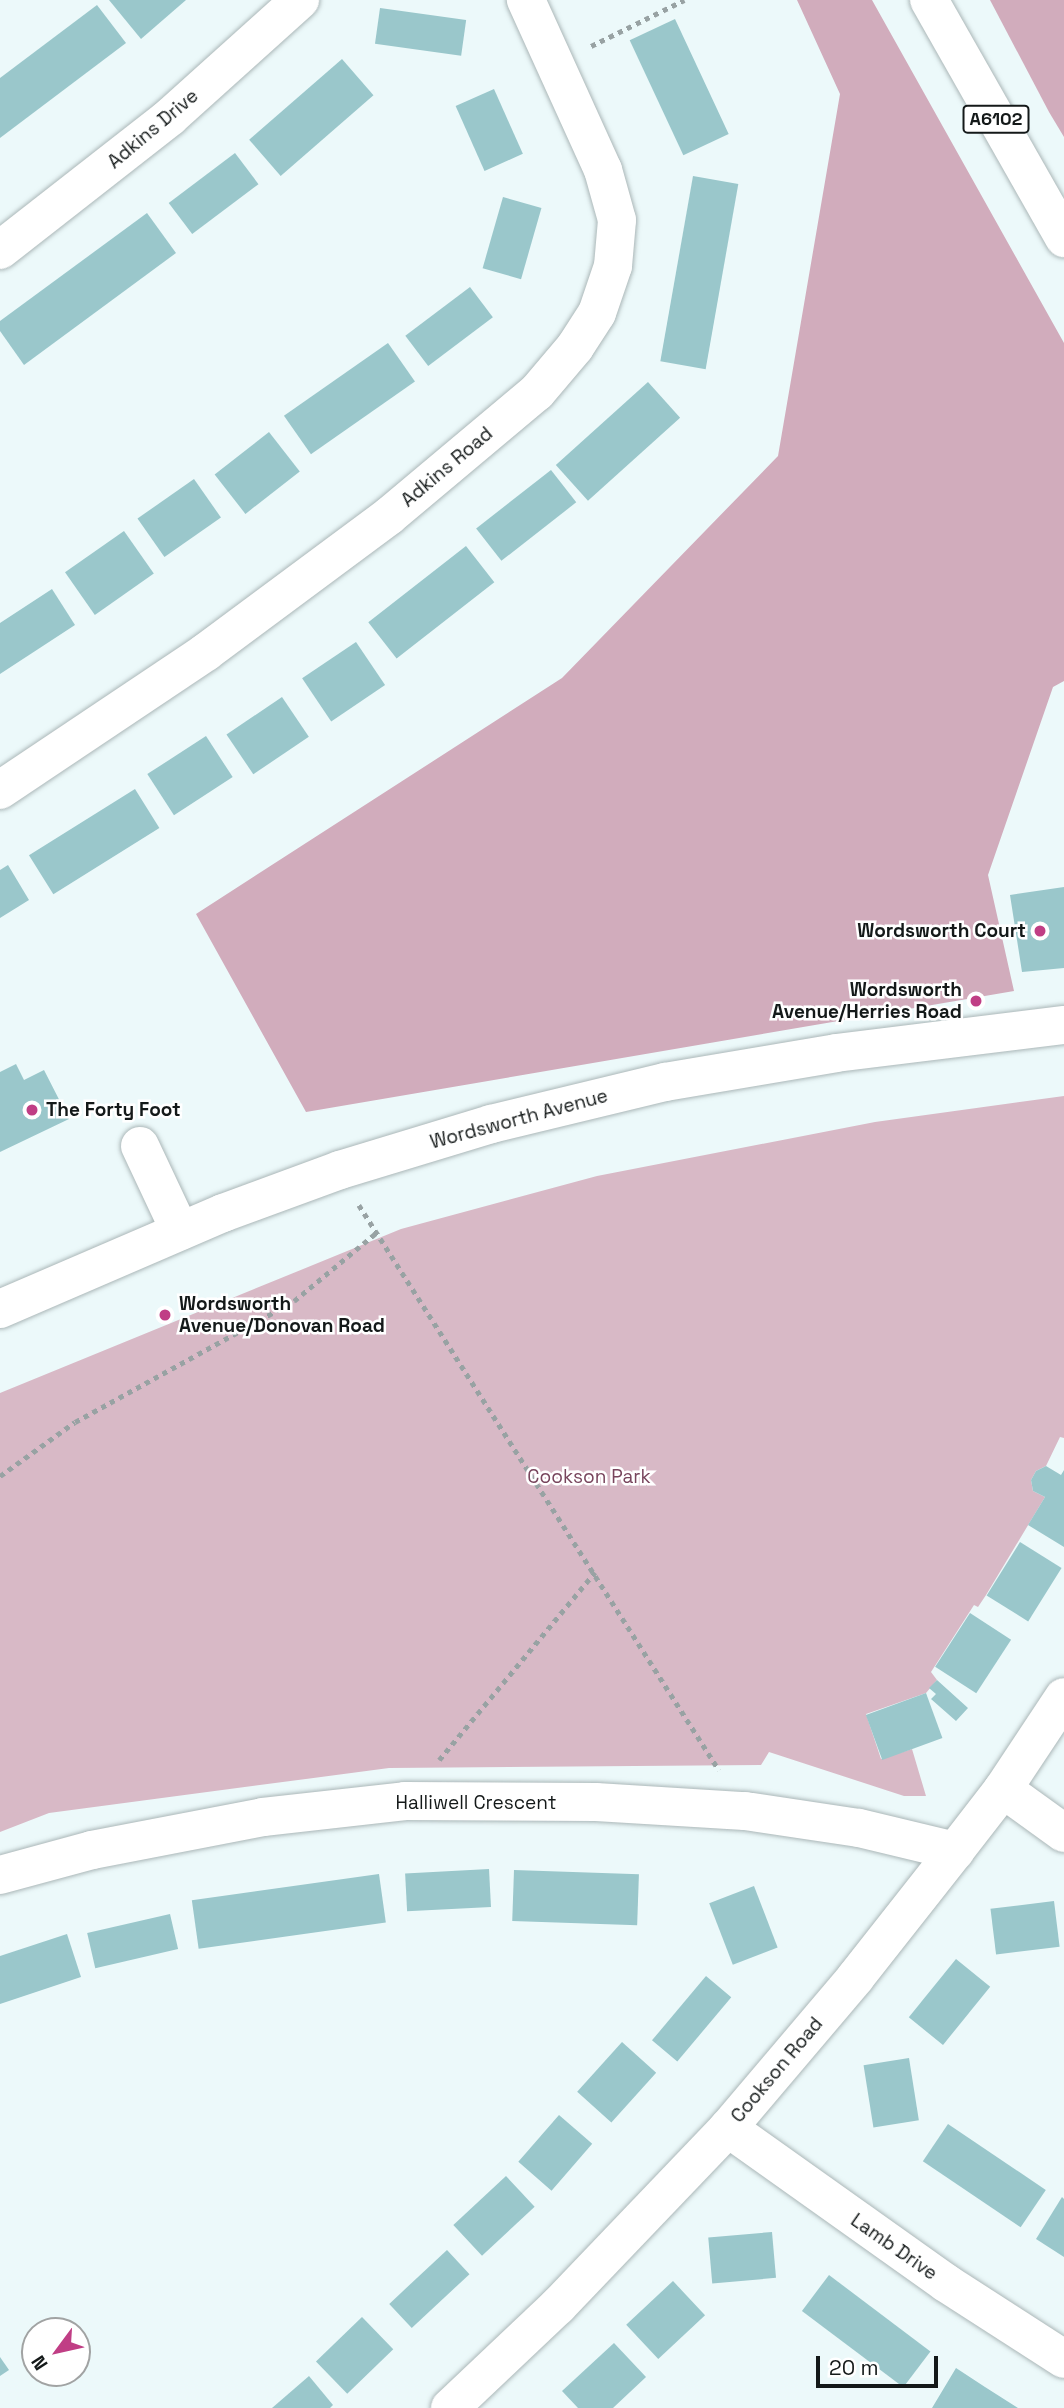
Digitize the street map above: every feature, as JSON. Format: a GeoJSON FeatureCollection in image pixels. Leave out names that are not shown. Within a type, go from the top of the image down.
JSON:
{"type":"FeatureCollection","features":[{"type":"Feature","properties":{"kind":"street","name":"Adkins Drive"},"geometry":{"type":"LineString","coordinates":[[0,250],[170,117],[300,0]]}},
{"type":"Feature","properties":{"kind":"street","name":"Adkins Road"},"geometry":{"type":"LineString","coordinates":[[0,790],[206,652],[389,516],[537,392],[575,348],[597,313],[613,266],[617,220],[603,170],[526,0]]}},
{"type":"Feature","properties":{"kind":"street","name":"A6102"},"geometry":{"type":"LineString","coordinates":[[929,0],[1064,238]]}},
{"type":"Feature","properties":{"kind":"street","name":"Wordsworth Avenue"},"geometry":{"type":"LineString","coordinates":[[0,1309],[180,1231],[340,1170],[491,1124],[665,1082],[850,1051],[1064,1025]]}},
{"type":"Feature","properties":{"kind":"street"},"geometry":{"type":"LineString","coordinates":[[140,1146],[180,1231]]}},
{"type":"Feature","properties":{"kind":"street","name":"Cookson Road"},"geometry":{"type":"LineString","coordinates":[[450,2408],[558,2306],[728,2128],[855,1978],[955,1851],[1003,1789],[1064,1697]]}},
{"type":"Feature","properties":{"kind":"street"},"geometry":{"type":"LineString","coordinates":[[1003,1789],[1064,1833]]}},
{"type":"Feature","properties":{"kind":"street","name":"Halliwell Crescent"},"geometry":{"type":"LineString","coordinates":[[0,1875],[92,1850],[263,1817],[405,1801],[596,1802],[745,1811],[859,1828],[955,1851]]}},
{"type":"Feature","properties":{"kind":"street","name":"Lamb Drive"},"geometry":{"type":"LineString","coordinates":[[728,2128],[946,2283],[1064,2359]]}},
{"type":"Feature","properties":{"kind":"path"},"geometry":{"type":"LineString","coordinates":[[554,65],[684,0]]}},
{"type":"Feature","properties":{"kind":"path"},"geometry":{"type":"LineString","coordinates":[[340,1170],[376,1233],[595,1572],[745,1811]]}},
{"type":"Feature","properties":{"kind":"path"},"geometry":{"type":"LineString","coordinates":[[0,1476],[75,1422],[293,1301],[376,1233]]}},
{"type":"Feature","properties":{"kind":"path"},"geometry":{"type":"LineString","coordinates":[[405,1801],[595,1572]]}},
{"type":"Feature","properties":{"kind":"green space","name":"Cookson Park"},"geometry":{"type":"Polygon","coordinates":[[[1064,1096],[1064,1438],[1060,1437],[1046,1466],[1036,1471],[1031,1480],[1033,1491],[1045,1497],[986,1595],[978,1607],[974,1605],[931,1672],[937,1680],[926,1693],[866,1714],[881,1759],[912,1749],[926,1796],[904,1796],[769,1752],[761,1765],[389,1768],[49,1813],[0,1832],[0,1393],[401,1229],[597,1176],[875,1122],[1064,1096]]]}},
{"type":"Feature","properties":{"kind":"shaded area"},"geometry":{"type":"Polygon","coordinates":[[[797,0],[872,0],[1064,343],[1064,681],[1053,687],[988,875],[1014,991],[306,1112],[196,914],[562,678],[778,456],[840,94],[797,0]]]}},
{"type":"Feature","properties":{"kind":"shaded area"},"geometry":{"type":"Polygon","coordinates":[[[990,0],[1064,0],[1064,137],[1049,112],[990,0]]]}},
{"type":"Feature","properties":{"kind":"building"},"geometry":{"type":"Polygon","coordinates":[[[109,0],[186,0],[141,39],[109,0]]]}},
{"type":"Feature","properties":{"kind":"building"},"geometry":{"type":"Polygon","coordinates":[[[97,5],[126,43],[0,138],[0,78],[97,5]]]}},
{"type":"Feature","properties":{"kind":"building"},"geometry":{"type":"Polygon","coordinates":[[[380,8],[466,20],[461,56],[375,44],[380,8]]]}},
{"type":"Feature","properties":{"kind":"building"},"geometry":{"type":"Polygon","coordinates":[[[675,19],[729,134],[683,155],[630,40],[675,19]]]}},
{"type":"Feature","properties":{"kind":"building"},"geometry":{"type":"Polygon","coordinates":[[[342,59],[373,95],[281,176],[249,140],[342,59]]]}},
{"type":"Feature","properties":{"kind":"building"},"geometry":{"type":"Polygon","coordinates":[[[494,89],[523,154],[485,171],[456,106],[494,89]]]}},
{"type":"Feature","properties":{"kind":"building"},"geometry":{"type":"Polygon","coordinates":[[[235,153],[258,184],[192,234],[169,203],[235,153]]]}},
{"type":"Feature","properties":{"kind":"building"},"geometry":{"type":"Polygon","coordinates":[[[693,176],[738,184],[706,369],[660,361],[693,176]]]}},
{"type":"Feature","properties":{"kind":"building"},"geometry":{"type":"Polygon","coordinates":[[[503,197],[541,208],[521,279],[483,268],[503,197]]]}},
{"type":"Feature","properties":{"kind":"building"},"geometry":{"type":"Polygon","coordinates":[[[147,213],[176,253],[24,365],[0,331],[0,321],[147,213]]]}},
{"type":"Feature","properties":{"kind":"building"},"geometry":{"type":"Polygon","coordinates":[[[470,287],[493,317],[428,366],[405,336],[470,287]]]}},
{"type":"Feature","properties":{"kind":"building"},"geometry":{"type":"Polygon","coordinates":[[[388,343],[415,382],[311,454],[284,416],[388,343]]]}},
{"type":"Feature","properties":{"kind":"building"},"geometry":{"type":"Polygon","coordinates":[[[648,382],[680,418],[588,501],[556,465],[648,382]]]}},
{"type":"Feature","properties":{"kind":"building"},"geometry":{"type":"Polygon","coordinates":[[[269,432],[300,471],[245,514],[215,474],[269,432]]]}},
{"type":"Feature","properties":{"kind":"building"},"geometry":{"type":"Polygon","coordinates":[[[551,470],[576,502],[501,561],[476,528],[551,470]]]}},
{"type":"Feature","properties":{"kind":"building"},"geometry":{"type":"Polygon","coordinates":[[[194,479],[221,518],[164,557],[137,519],[194,479]]]}},
{"type":"Feature","properties":{"kind":"building"},"geometry":{"type":"Polygon","coordinates":[[[124,531],[154,574],[95,615],[65,572],[124,531]]]}},
{"type":"Feature","properties":{"kind":"building"},"geometry":{"type":"Polygon","coordinates":[[[466,546],[494,582],[397,659],[368,622],[466,546]]]}},
{"type":"Feature","properties":{"kind":"building"},"geometry":{"type":"Polygon","coordinates":[[[52,589],[75,625],[0,674],[0,623],[52,589]]]}},
{"type":"Feature","properties":{"kind":"building"},"geometry":{"type":"Polygon","coordinates":[[[356,642],[385,685],[331,721],[302,678],[356,642]]]}},
{"type":"Feature","properties":{"kind":"building"},"geometry":{"type":"Polygon","coordinates":[[[282,697],[309,737],[253,774],[226,734],[282,697]]]}},
{"type":"Feature","properties":{"kind":"building"},"geometry":{"type":"Polygon","coordinates":[[[206,736],[233,777],[174,815],[147,774],[206,736]]]}},
{"type":"Feature","properties":{"kind":"building"},"geometry":{"type":"Polygon","coordinates":[[[135,789],[159,828],[53,894],[29,855],[135,789]]]}},
{"type":"Feature","properties":{"kind":"building"},"geometry":{"type":"Polygon","coordinates":[[[8,865],[29,900],[0,918],[0,870],[8,865]]]}},
{"type":"Feature","properties":{"kind":"building","name":"Wordsworth Court"},"geometry":{"type":"Polygon","coordinates":[[[1064,887],[1064,968],[1022,972],[1010,895],[1064,887]]]}},
{"type":"Feature","properties":{"kind":"building","name":"The Forty Foot"},"geometry":{"type":"Polygon","coordinates":[[[16,1064],[24,1080],[44,1070],[69,1119],[0,1152],[0,1072],[16,1064]]]}},
{"type":"Feature","properties":{"kind":"building"},"geometry":{"type":"Polygon","coordinates":[[[1046,1466],[1061,1475],[1064,1470],[1064,1547],[1028,1525],[1045,1497],[1033,1491],[1031,1480],[1036,1471],[1046,1466]]]}},
{"type":"Feature","properties":{"kind":"building"},"geometry":{"type":"Polygon","coordinates":[[[1020,1542],[1062,1568],[1028,1621],[987,1595],[1020,1542]]]}},
{"type":"Feature","properties":{"kind":"building"},"geometry":{"type":"Polygon","coordinates":[[[970,1613],[1011,1640],[976,1693],[935,1667],[970,1613]]]}},
{"type":"Feature","properties":{"kind":"building"},"geometry":{"type":"Polygon","coordinates":[[[937,1680],[968,1708],[956,1721],[931,1699],[936,1694],[929,1688],[937,1680]]]}},
{"type":"Feature","properties":{"kind":"building"},"geometry":{"type":"Polygon","coordinates":[[[926,1693],[942,1738],[882,1760],[866,1715],[926,1693]]]}},
{"type":"Feature","properties":{"kind":"building"},"geometry":{"type":"Polygon","coordinates":[[[489,1869],[491,1907],[407,1911],[405,1873],[489,1869]]]}},
{"type":"Feature","properties":{"kind":"building"},"geometry":{"type":"Polygon","coordinates":[[[514,1870],[639,1874],[637,1925],[512,1921],[514,1870]]]}},
{"type":"Feature","properties":{"kind":"building"},"geometry":{"type":"Polygon","coordinates":[[[379,1874],[386,1923],[199,1949],[192,1900],[379,1874]]]}},
{"type":"Feature","properties":{"kind":"building"},"geometry":{"type":"Polygon","coordinates":[[[754,1886],[778,1948],[733,1965],[709,1903],[754,1886]]]}},
{"type":"Feature","properties":{"kind":"building"},"geometry":{"type":"Polygon","coordinates":[[[1054,1901],[1060,1947],[996,1954],[990,1909],[1054,1901]]]}},
{"type":"Feature","properties":{"kind":"building"},"geometry":{"type":"Polygon","coordinates":[[[170,1914],[178,1949],[95,1968],[87,1933],[170,1914]]]}},
{"type":"Feature","properties":{"kind":"building"},"geometry":{"type":"Polygon","coordinates":[[[67,1934],[81,1977],[0,2004],[0,1956],[67,1934]]]}},
{"type":"Feature","properties":{"kind":"building"},"geometry":{"type":"Polygon","coordinates":[[[956,1959],[990,1987],[943,2045],[909,2017],[956,1959]]]}},
{"type":"Feature","properties":{"kind":"building"},"geometry":{"type":"Polygon","coordinates":[[[706,1976],[731,1997],[677,2062],[652,2040],[706,1976]]]}},
{"type":"Feature","properties":{"kind":"building"},"geometry":{"type":"Polygon","coordinates":[[[622,2042],[656,2073],[611,2123],[577,2092],[622,2042]]]}},
{"type":"Feature","properties":{"kind":"building"},"geometry":{"type":"Polygon","coordinates":[[[909,2058],[919,2120],[873,2127],[864,2065],[909,2058]]]}},
{"type":"Feature","properties":{"kind":"building"},"geometry":{"type":"Polygon","coordinates":[[[559,2115],[592,2144],[552,2191],[518,2162],[559,2115]]]}},
{"type":"Feature","properties":{"kind":"building"},"geometry":{"type":"Polygon","coordinates":[[[948,2124],[1046,2190],[1021,2227],[923,2161],[948,2124]]]}},
{"type":"Feature","properties":{"kind":"building"},"geometry":{"type":"Polygon","coordinates":[[[506,2176],[535,2207],[482,2256],[453,2225],[506,2176]]]}},
{"type":"Feature","properties":{"kind":"building"},"geometry":{"type":"Polygon","coordinates":[[[1062,2197],[1064,2199],[1064,2257],[1036,2239],[1062,2197]]]}},
{"type":"Feature","properties":{"kind":"building"},"geometry":{"type":"Polygon","coordinates":[[[772,2232],[776,2278],[712,2283],[708,2238],[772,2232]]]}},
{"type":"Feature","properties":{"kind":"building"},"geometry":{"type":"Polygon","coordinates":[[[447,2250],[470,2274],[412,2328],[389,2304],[447,2250]]]}},
{"type":"Feature","properties":{"kind":"building"},"geometry":{"type":"Polygon","coordinates":[[[829,2275],[930,2351],[903,2387],[802,2311],[829,2275]]]}},
{"type":"Feature","properties":{"kind":"building"},"geometry":{"type":"Polygon","coordinates":[[[673,2281],[705,2315],[658,2359],[626,2325],[673,2281]]]}},
{"type":"Feature","properties":{"kind":"building"},"geometry":{"type":"Polygon","coordinates":[[[362,2317],[393,2349],[347,2394],[316,2361],[362,2317]]]}},
{"type":"Feature","properties":{"kind":"building"},"geometry":{"type":"Polygon","coordinates":[[[614,2343],[646,2377],[613,2408],[578,2408],[562,2391],[614,2343]]]}},
{"type":"Feature","properties":{"kind":"building"},"geometry":{"type":"Polygon","coordinates":[[[0,2357],[9,2370],[0,2376],[0,2357]]]}},
{"type":"Feature","properties":{"kind":"building"},"geometry":{"type":"Polygon","coordinates":[[[956,2368],[985,2387],[1018,2408],[932,2408],[956,2368]]]}},
{"type":"Feature","properties":{"kind":"building"},"geometry":{"type":"Polygon","coordinates":[[[309,2376],[333,2405],[330,2408],[272,2408],[309,2376]]]}},
{"type":"Feature","properties":{"kind":"place","name":"Wordsworth Court"},"geometry":{"type":"Point","coordinates":[1040,931]}},
{"type":"Feature","properties":{"kind":"place","name":"Wordsworth Avenue/Herries Road"},"geometry":{"type":"Point","coordinates":[976,1001]}},
{"type":"Feature","properties":{"kind":"place","name":"The Forty Foot"},"geometry":{"type":"Point","coordinates":[32,1110]}},
{"type":"Feature","properties":{"kind":"place","name":"Wordsworth Avenue/Donovan Road"},"geometry":{"type":"Point","coordinates":[165,1315]}}]}
